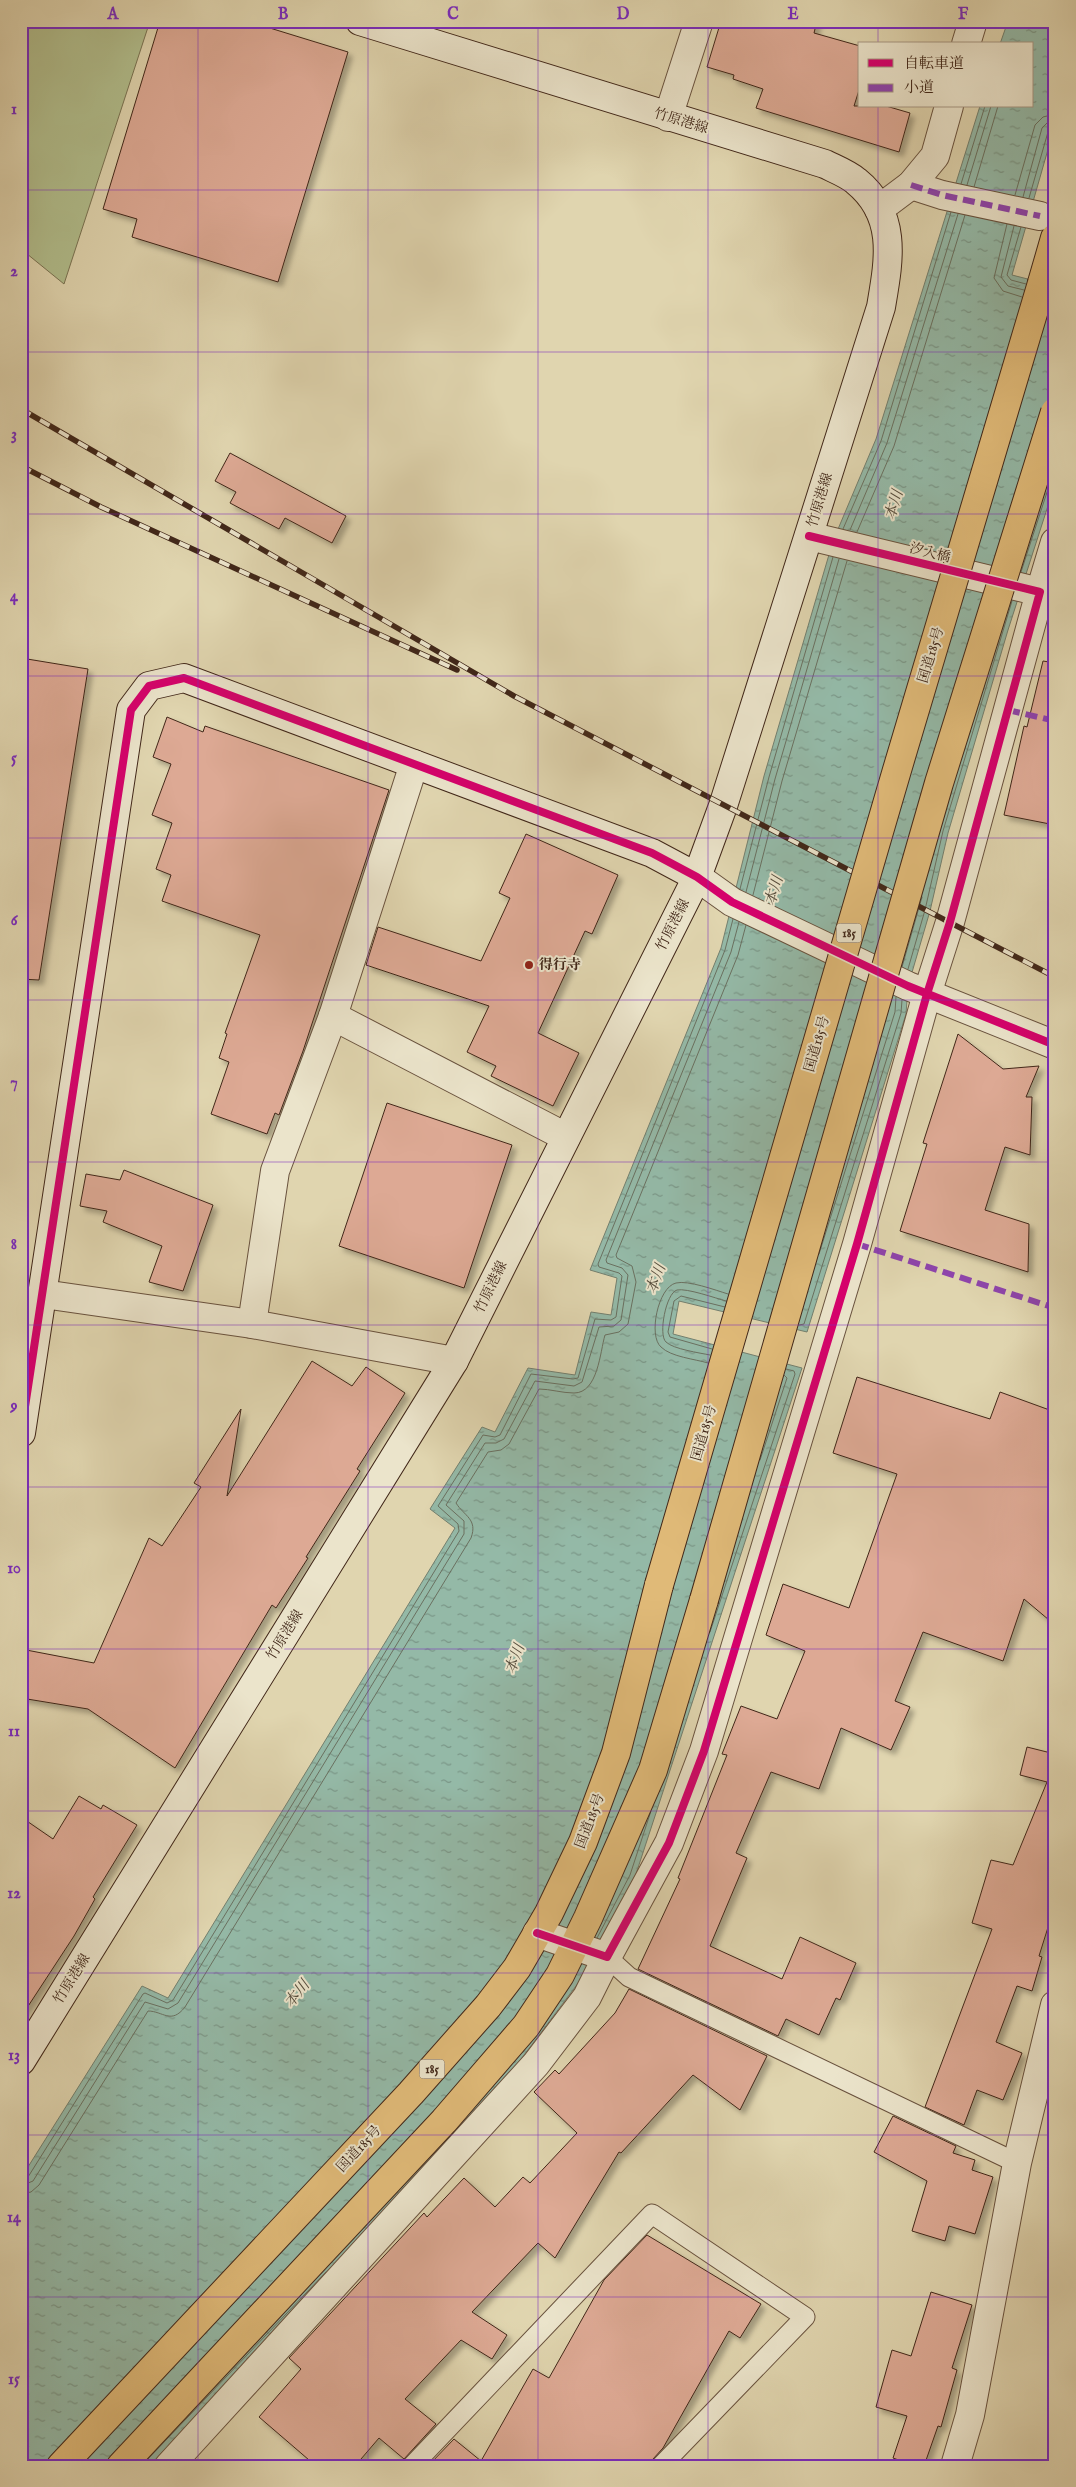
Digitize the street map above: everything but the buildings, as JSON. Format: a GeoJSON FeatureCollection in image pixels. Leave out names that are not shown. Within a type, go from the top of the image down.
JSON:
{"type":"FeatureCollection","features":[{"type":"Feature","properties":{"kind":"highway","name":"国道185号"},"geometry":{"type":"LineString","coordinates":[[61,2466],[411,2093],[488,2006],[517,1968],[549,1913],[583,1842],[616,1753],[659,1585],[891,789],[1055,238]]}},
{"type":"Feature","properties":{"kind":"highway"},"geometry":{"type":"LineString","coordinates":[[121,2466],[444,2121],[526,2026],[560,1975],[592,1952],[653,1770],[940,783],[1055,412]]}},
{"type":"Feature","properties":{"kind":"street","name":"竹原港線"},"geometry":{"type":"LineString","coordinates":[[21,2061],[454,1361],[697,877],[821,538],[881,307],[888,264],[886,225],[879,209],[856,181],[825,164],[360,21]]}},
{"type":"Feature","properties":{"kind":"street"},"geometry":{"type":"LineString","coordinates":[[668,117],[699,21]]}},
{"type":"Feature","properties":{"kind":"street"},"geometry":{"type":"LineString","coordinates":[[967,42],[973,21]]}},
{"type":"Feature","properties":{"kind":"street"},"geometry":{"type":"LineString","coordinates":[[879,209],[911,185],[935,156],[948,108]]}},
{"type":"Feature","properties":{"kind":"street"},"geometry":{"type":"LineString","coordinates":[[911,185],[942,195],[1040,216]]}},
{"type":"Feature","properties":{"kind":"street","name":"汐入橋"},"geometry":{"type":"LineString","coordinates":[[821,538],[1031,590]]}},
{"type":"Feature","properties":{"kind":"street"},"geometry":{"type":"LineString","coordinates":[[169,2466],[536,2064],[587,1996],[592,1952],[669,1843],[704,1751],[855,1253],[918,990],[953,912],[1031,590],[1055,542]]}},
{"type":"Feature","properties":{"kind":"street"},"geometry":{"type":"LineString","coordinates":[[21,1433],[131,710],[149,686],[184,678],[652,853],[697,877],[732,902],[918,990],[1055,1045]]}},
{"type":"Feature","properties":{"kind":"street"},"geometry":{"type":"LineString","coordinates":[[252,1324],[275,1172],[333,1016],[414,764]]}},
{"type":"Feature","properties":{"kind":"street"},"geometry":{"type":"LineString","coordinates":[[333,1016],[566,1137]]}},
{"type":"Feature","properties":{"kind":"street"},"geometry":{"type":"LineString","coordinates":[[43,1294],[252,1324],[454,1361]]}},
{"type":"Feature","properties":{"kind":"street"},"geometry":{"type":"LineString","coordinates":[[537,1933],[592,1952]]}},
{"type":"Feature","properties":{"kind":"street"},"geometry":{"type":"LineString","coordinates":[[955,2466],[970,2415],[1017,2163],[1055,2004]]}},
{"type":"Feature","properties":{"kind":"lane"},"geometry":{"type":"LineString","coordinates":[[592,1952],[629,1976],[1017,2163]]}},
{"type":"Feature","properties":{"kind":"lane"},"geometry":{"type":"LineString","coordinates":[[412,2466],[652,2214],[805,2317],[661,2466]]}},
{"type":"Feature","properties":{"kind":"shaded area"},"geometry":{"type":"Polygon","coordinates":[[[21,21],[150,21],[64,284],[21,249],[21,21]]]}},
{"type":"Feature","properties":{"kind":"water","name":"本川"},"geometry":{"type":"Polygon","coordinates":[[[1008,21],[1055,21],[1055,125],[1012,275],[1055,286],[1055,484],[1008,630],[948,833],[930,911],[908,986],[906,1014],[807,1332],[679,1301],[673,1334],[802,1368],[635,1877],[579,1982],[515,2067],[366,2237],[149,2466],[21,2466],[21,2178],[142,1986],[168,1998],[455,1528],[430,1509],[482,1427],[495,1432],[528,1368],[575,1375],[591,1312],[611,1315],[617,1278],[590,1270],[721,948],[764,776],[833,541],[876,439],[979,108],[1034,108],[1034,42],[1001,42],[1008,21]]]}},
{"type":"Feature","properties":{"kind":"railway"},"geometry":{"type":"LineString","coordinates":[[21,409],[514,696],[1055,977]]}},
{"type":"Feature","properties":{"kind":"railway"},"geometry":{"type":"LineString","coordinates":[[21,466],[101,507],[457,670]]}},
{"type":"Feature","properties":{"kind":"marked path"},"geometry":{"type":"LineString","coordinates":[[911,185],[942,195],[1040,216]]}},
{"type":"Feature","properties":{"kind":"marked path"},"geometry":{"type":"LineString","coordinates":[[1008,710],[1055,721]]}},
{"type":"Feature","properties":{"kind":"marked path"},"geometry":{"type":"LineString","coordinates":[[857,1244],[1055,1308]]}},
{"type":"Feature","properties":{"kind":"cycle path"},"geometry":{"type":"LineString","coordinates":[[537,1933],[607,1957],[669,1843],[704,1751],[857,1244],[927,994],[950,922],[1040,592],[809,536]]}},
{"type":"Feature","properties":{"kind":"cycle path"},"geometry":{"type":"LineString","coordinates":[[21,1433],[131,710],[149,686],[184,678],[652,853],[697,877],[732,902],[908,986],[1055,1045]]}},
{"type":"Feature","properties":{"kind":"place","name":"得行寺"},"geometry":{"type":"Point","coordinates":[529,965]}}]}
